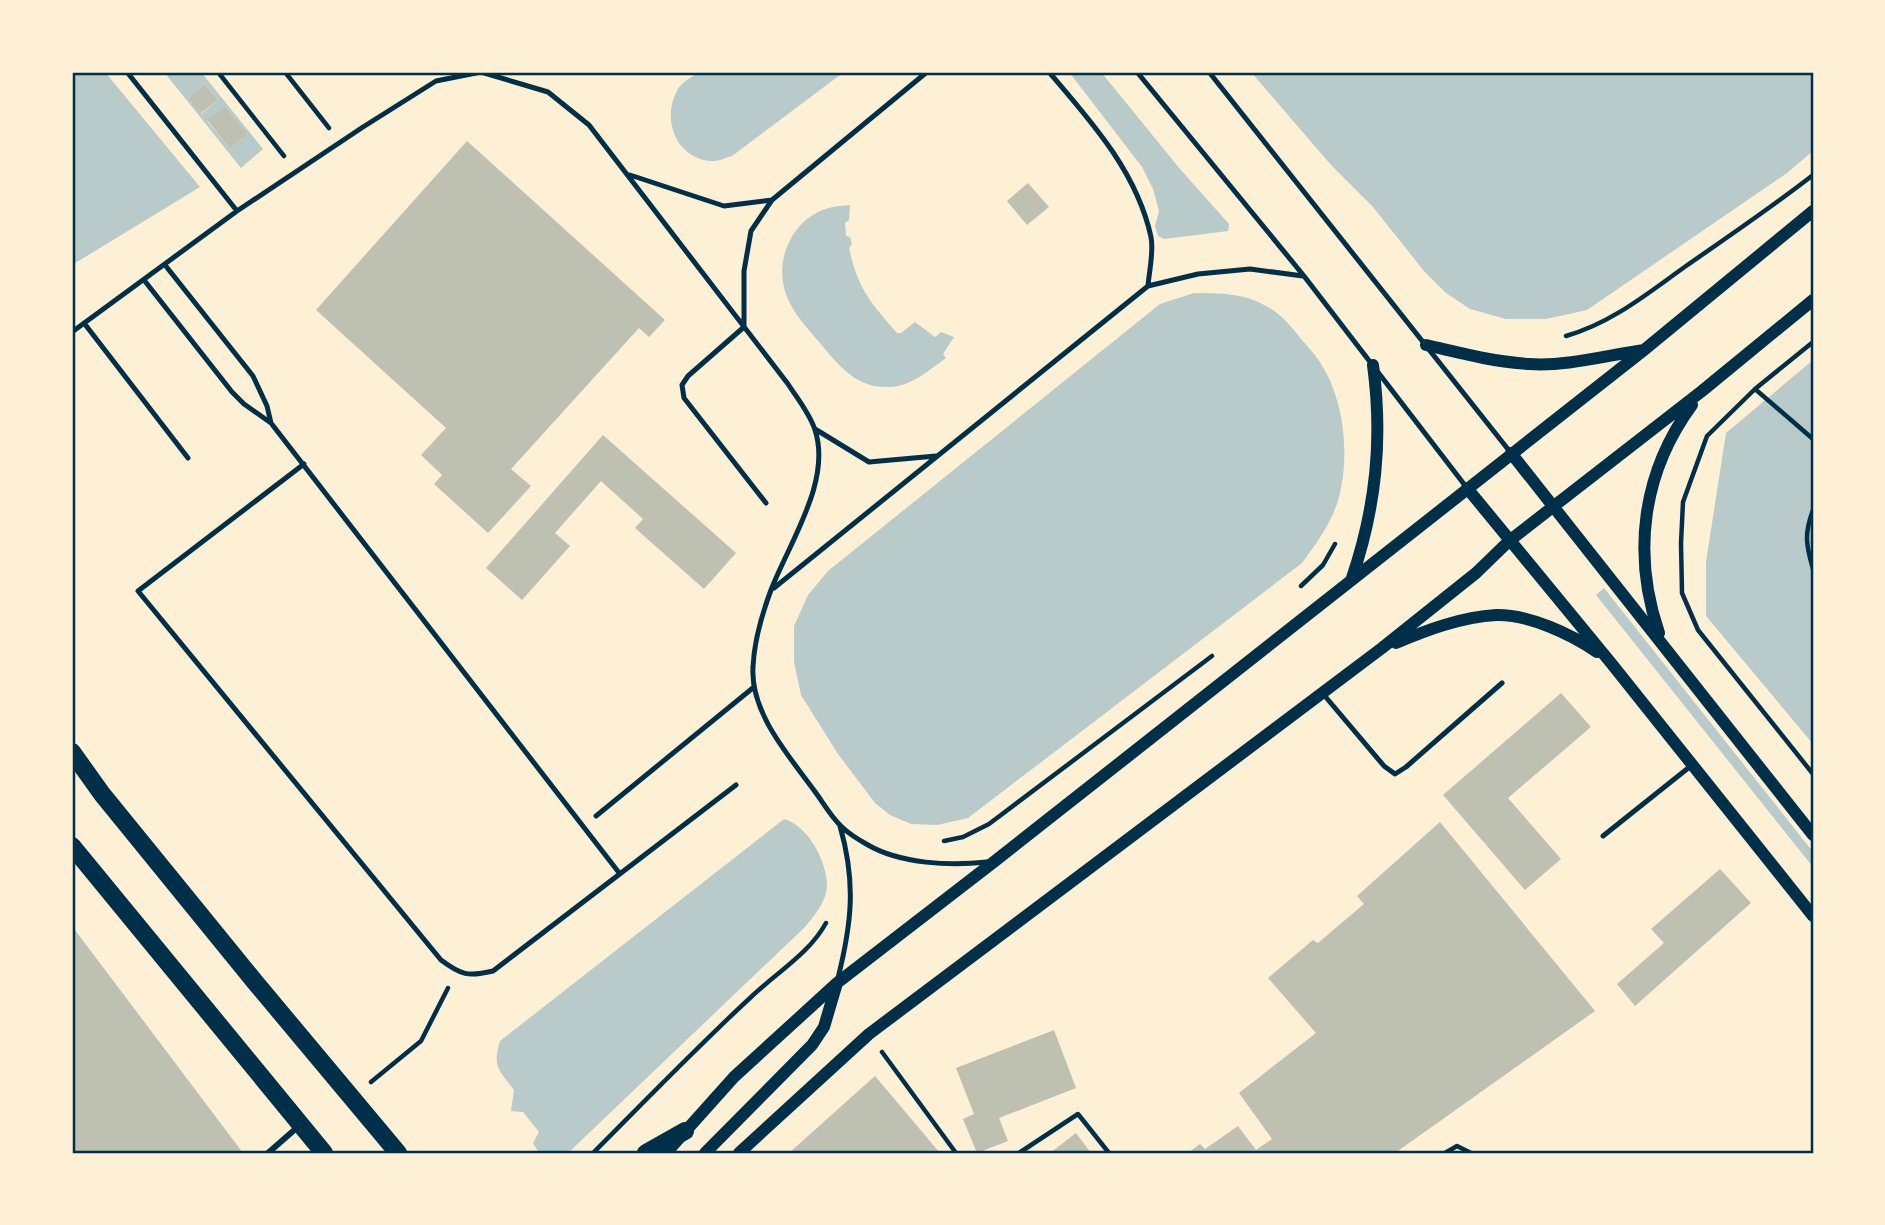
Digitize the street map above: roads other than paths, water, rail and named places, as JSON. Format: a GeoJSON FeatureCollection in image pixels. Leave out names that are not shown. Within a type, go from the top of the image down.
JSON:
{"type":"FeatureCollection","features":[{"type":"Feature","properties":{"kind":"main road"},"geometry":{"type":"LineString","coordinates":[[72,752],[246,972],[398,1153]]}},
{"type":"Feature","properties":{"kind":"main road"},"geometry":{"type":"LineString","coordinates":[[72,846],[320,1149]]}},
{"type":"Feature","properties":{"kind":"main road"},"geometry":{"type":"LineString","coordinates":[[646,1153],[685,1131]]}},
{"type":"Feature","properties":{"kind":"street"},"geometry":{"type":"LineString","coordinates":[[666,1153],[734,1077],[837,982],[995,861],[1644,350],[1813,211]]}},
{"type":"Feature","properties":{"kind":"street"},"geometry":{"type":"LineString","coordinates":[[739,1153],[869,1034],[1382,648],[1476,573],[1509,541],[1702,391],[1813,300]]}},
{"type":"Feature","properties":{"kind":"street"},"geometry":{"type":"LineString","coordinates":[[1426,345],[1492,360],[1531,365],[1644,350]]}},
{"type":"Feature","properties":{"kind":"street"},"geometry":{"type":"LineString","coordinates":[[1352,579],[1363,545],[1377,472],[1378,421],[1373,365]]}},
{"type":"Feature","properties":{"kind":"street"},"geometry":{"type":"LineString","coordinates":[[1662,643],[1645,578],[1647,501],[1667,447],[1702,391]]}},
{"type":"Feature","properties":{"kind":"street"},"geometry":{"type":"LineString","coordinates":[[1511,453],[1813,835]]}},
{"type":"Feature","properties":{"kind":"street"},"geometry":{"type":"LineString","coordinates":[[1467,488],[1813,916]]}},
{"type":"Feature","properties":{"kind":"street"},"geometry":{"type":"LineString","coordinates":[[1382,648],[1446,625],[1497,615],[1553,628],[1582,642],[1611,663]]}},
{"type":"Feature","properties":{"kind":"street"},"geometry":{"type":"LineString","coordinates":[[705,1153],[812,1045],[824,1027],[837,982]]}},
{"type":"Feature","properties":{"kind":"street"},"geometry":{"type":"LineString","coordinates":[[268,1153],[301,1124]]}},
{"type":"Feature","properties":{"kind":"lane"},"geometry":{"type":"LineString","coordinates":[[127,72],[237,211]]}},
{"type":"Feature","properties":{"kind":"lane"},"geometry":{"type":"LineString","coordinates":[[72,332],[237,211],[436,81],[481,72],[548,92],[589,125],[788,384],[815,429],[820,465],[807,507],[771,590],[761,623],[753,668],[754,687],[759,704],[780,742],[840,826],[848,853],[852,907],[849,934],[837,982]]}},
{"type":"Feature","properties":{"kind":"lane"},"geometry":{"type":"LineString","coordinates":[[766,503],[682,392],[682,385],[688,376],[744,327],[744,271],[751,231],[772,200],[926,72]]}},
{"type":"Feature","properties":{"kind":"lane"},"geometry":{"type":"LineString","coordinates":[[1049,72],[1091,121],[1132,181],[1152,240],[1148,286]]}},
{"type":"Feature","properties":{"kind":"lane"},"geometry":{"type":"LineString","coordinates":[[1137,72],[1304,276],[1467,488]]}},
{"type":"Feature","properties":{"kind":"lane"},"geometry":{"type":"LineString","coordinates":[[1209,72],[1511,453]]}},
{"type":"Feature","properties":{"kind":"lane"},"geometry":{"type":"LineString","coordinates":[[628,174],[724,206],[772,200]]}},
{"type":"Feature","properties":{"kind":"lane"},"geometry":{"type":"LineString","coordinates":[[165,265],[253,376],[267,406],[271,423]]}},
{"type":"Feature","properties":{"kind":"lane"},"geometry":{"type":"LineString","coordinates":[[771,590],[1148,286],[1198,274],[1250,269],[1304,276]]}},
{"type":"Feature","properties":{"kind":"lane"},"geometry":{"type":"LineString","coordinates":[[144,281],[232,392],[271,423],[304,464],[620,874]]}},
{"type":"Feature","properties":{"kind":"lane"},"geometry":{"type":"LineString","coordinates":[[84,323],[187,458]]}},
{"type":"Feature","properties":{"kind":"lane"},"geometry":{"type":"LineString","coordinates":[[815,429],[869,462],[936,456]]}},
{"type":"Feature","properties":{"kind":"lane"},"geometry":{"type":"LineString","coordinates":[[304,464],[138,591],[441,960],[456,972],[474,975],[493,971],[736,785]]}},
{"type":"Feature","properties":{"kind":"lane"},"geometry":{"type":"LineString","coordinates":[[1321,692],[1384,766],[1395,774],[1502,683]]}},
{"type":"Feature","properties":{"kind":"lane"},"geometry":{"type":"LineString","coordinates":[[596,816],[754,687]]}},
{"type":"Feature","properties":{"kind":"lane"},"geometry":{"type":"LineString","coordinates":[[1603,836],[1692,765]]}},
{"type":"Feature","properties":{"kind":"lane"},"geometry":{"type":"LineString","coordinates":[[840,826],[867,845],[895,855],[963,865],[995,861]]}}]}
